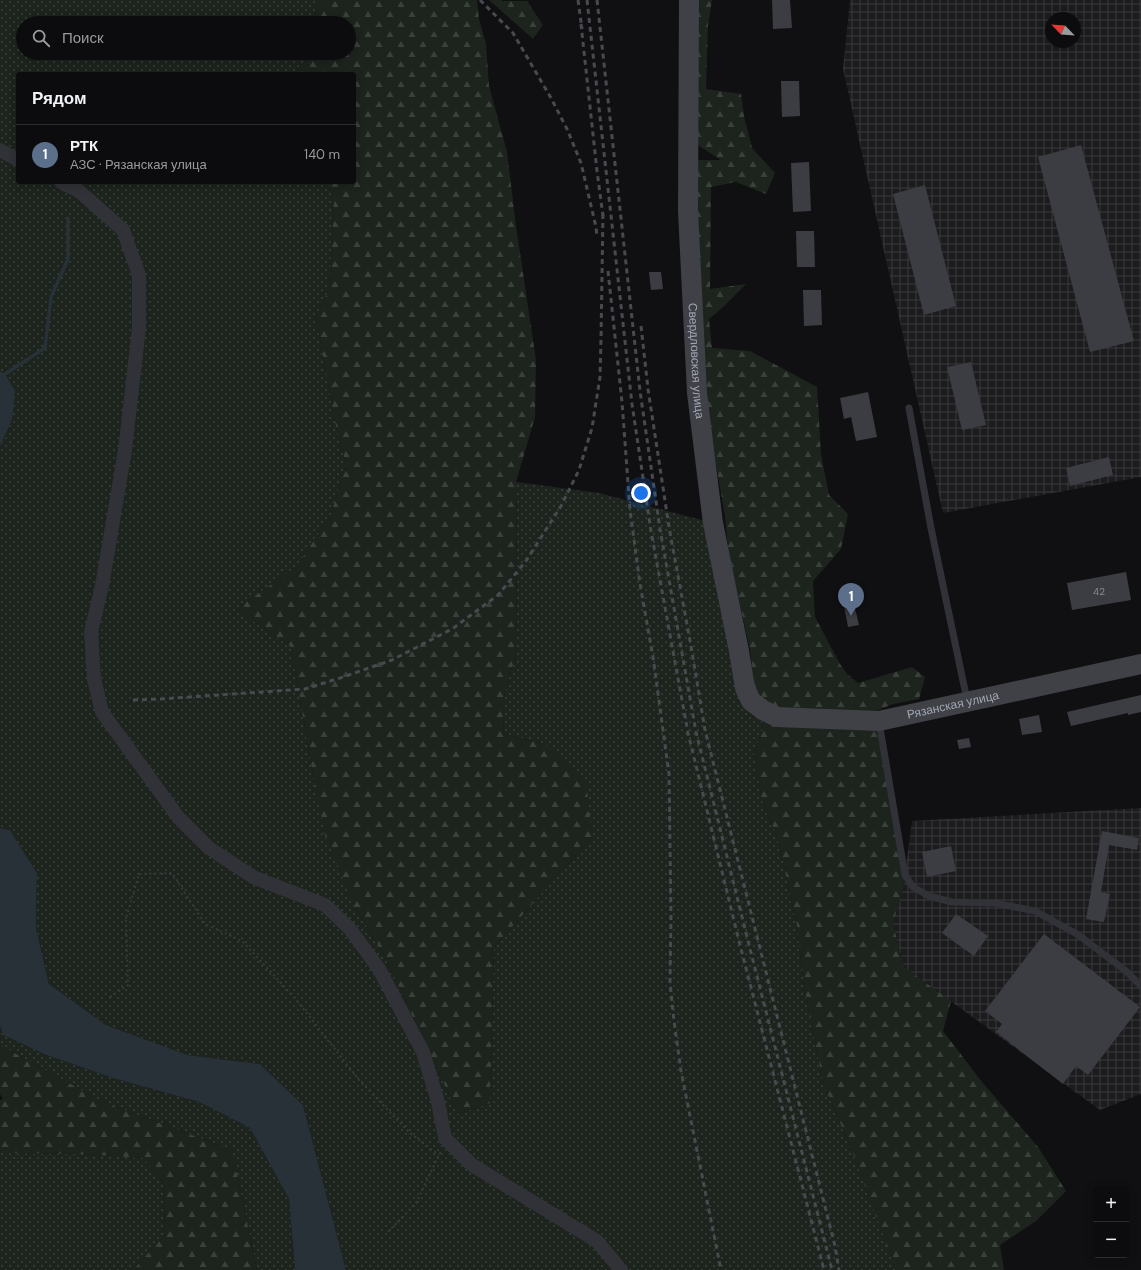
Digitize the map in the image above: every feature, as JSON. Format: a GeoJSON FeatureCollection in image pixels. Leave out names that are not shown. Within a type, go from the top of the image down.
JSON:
{"type":"FeatureCollection","features":[{"type":"Feature","properties":{"kind":"main road","name":"Свердловская улица"},"geometry":{"type":"LineString","coordinates":[[689,0],[688,212],[697,393],[713,523],[745,688],[751,701],[763,710]]}},
{"type":"Feature","properties":{"kind":"main road","name":"Рязанская улица"},"geometry":{"type":"LineString","coordinates":[[763,710],[777,717],[879,721],[1141,664]]}},
{"type":"Feature","properties":{"kind":"street"},"geometry":{"type":"LineString","coordinates":[[0,150],[16,159]]}},
{"type":"Feature","properties":{"kind":"street"},"geometry":{"type":"LineString","coordinates":[[65,184],[79,191],[123,230],[139,275],[140,328],[125,450],[102,586],[91,632],[94,679],[102,712],[178,817],[209,848],[253,877],[325,905],[350,929],[379,969],[423,1052],[438,1102],[445,1138],[472,1165],[597,1241],[621,1270]]}},
{"type":"Feature","properties":{"kind":"lane"},"geometry":{"type":"LineString","coordinates":[[909,408],[931,528],[967,702]]}},
{"type":"Feature","properties":{"kind":"lane"},"geometry":{"type":"LineString","coordinates":[[879,721],[905,875],[913,887],[929,896],[952,902],[996,903],[1035,912],[1077,934],[1126,971],[1141,986]]}},
{"type":"Feature","properties":{"kind":"path"},"geometry":{"type":"LineString","coordinates":[[110,997],[128,985],[126,918],[139,874],[172,873],[205,924],[242,941],[294,998],[360,1080],[410,1133],[440,1155]]}},
{"type":"Feature","properties":{"kind":"path"},"geometry":{"type":"LineString","coordinates":[[388,1232],[416,1203],[440,1155],[445,1138]]}},
{"type":"Feature","properties":{"kind":"shaded area"},"geometry":{"type":"Polygon","coordinates":[[[850,0],[1141,0],[1141,477],[943,513],[843,69],[850,0]]]}},
{"type":"Feature","properties":{"kind":"shaded area"},"geometry":{"type":"Polygon","coordinates":[[[0,371],[5,374],[15,391],[12,420],[0,447],[0,371]]]}},
{"type":"Feature","properties":{"kind":"shaded area"},"geometry":{"type":"Polygon","coordinates":[[[1141,808],[1141,1094],[1100,1110],[904,967],[893,924],[903,889],[912,821],[1141,808]]]}},
{"type":"Feature","properties":{"kind":"shaded area"},"geometry":{"type":"Polygon","coordinates":[[[0,828],[10,830],[37,873],[36,928],[49,984],[106,1025],[188,1055],[260,1064],[303,1105],[346,1270],[295,1270],[289,1199],[250,1128],[199,1102],[116,1079],[46,1055],[3,1035],[0,1026],[0,828]]]}},
{"type":"Feature","properties":{"kind":"green space"},"geometry":{"type":"Polygon","coordinates":[[[0,0],[316,0],[315,16],[16,16],[16,60],[306,60],[294,72],[16,72],[16,184],[329,184],[334,203],[329,289],[316,317],[336,427],[346,464],[330,517],[296,567],[236,609],[291,647],[313,775],[352,902],[385,957],[458,1114],[490,1103],[494,947],[592,837],[544,744],[504,734],[502,704],[517,650],[516,482],[599,493],[713,523],[739,651],[763,710],[762,731],[754,754],[762,800],[778,839],[797,926],[804,986],[823,1083],[852,1151],[897,1270],[346,1270],[303,1105],[260,1064],[188,1055],[106,1025],[49,984],[36,928],[37,873],[10,830],[0,828],[0,447],[12,420],[5,374],[0,371],[0,0]]]}},
{"type":"Feature","properties":{"kind":"green space"},"geometry":{"type":"Polygon","coordinates":[[[316,0],[477,0],[479,19],[486,44],[489,86],[507,152],[516,226],[536,360],[535,417],[516,482],[517,650],[502,704],[504,734],[544,744],[586,779],[592,837],[494,947],[490,1103],[458,1114],[385,957],[352,902],[325,835],[291,647],[236,609],[296,567],[330,517],[346,464],[336,427],[316,317],[329,289],[334,203],[329,184],[356,184],[356,72],[294,72],[306,60],[356,60],[356,16],[315,16],[316,0]]]}},
{"type":"Feature","properties":{"kind":"green space"},"geometry":{"type":"Polygon","coordinates":[[[489,0],[527,1],[543,25],[533,39],[489,0]]]}},
{"type":"Feature","properties":{"kind":"green space"},"geometry":{"type":"Polygon","coordinates":[[[698,0],[712,0],[708,25],[706,89],[741,94],[744,116],[752,148],[775,173],[766,194],[736,182],[711,187],[710,289],[746,284],[709,319],[712,348],[750,351],[817,387],[821,454],[829,495],[848,514],[841,549],[813,581],[815,617],[840,664],[847,674],[858,683],[912,667],[925,677],[919,699],[893,704],[876,711],[851,712],[812,708],[781,708],[764,702],[754,689],[750,650],[728,548],[725,516],[705,400],[696,273],[697,160],[721,160],[696,144],[698,0]]]}},
{"type":"Feature","properties":{"kind":"green space"},"geometry":{"type":"Polygon","coordinates":[[[763,710],[879,721],[905,875],[903,889],[893,924],[904,967],[951,1001],[943,1031],[982,1082],[1038,1147],[1066,1191],[1036,1221],[1000,1245],[1004,1270],[897,1270],[895,1267],[852,1151],[823,1083],[804,986],[797,926],[778,839],[762,800],[754,754],[762,731],[763,710]]]}},
{"type":"Feature","properties":{"kind":"green space"},"geometry":{"type":"Polygon","coordinates":[[[0,1026],[3,1035],[46,1055],[116,1079],[199,1102],[250,1128],[289,1199],[295,1270],[257,1270],[232,1150],[103,1102],[0,1045],[0,1026]]]}},
{"type":"Feature","properties":{"kind":"green space"},"geometry":{"type":"Polygon","coordinates":[[[0,1045],[103,1102],[232,1150],[257,1270],[133,1270],[165,1235],[163,1182],[143,1158],[84,1154],[0,1153],[0,1100],[3,1099],[0,1094],[0,1045]]]}},
{"type":"Feature","properties":{"kind":"green space"},"geometry":{"type":"Polygon","coordinates":[[[0,1153],[84,1154],[143,1158],[163,1182],[165,1235],[133,1270],[0,1270],[0,1153]]]}},
{"type":"Feature","properties":{"kind":"building"},"geometry":{"type":"Polygon","coordinates":[[[772,0],[790,0],[792,28],[773,29],[772,0]]]}},
{"type":"Feature","properties":{"kind":"building"},"geometry":{"type":"Polygon","coordinates":[[[781,81],[799,81],[800,116],[782,117],[781,81]]]}},
{"type":"Feature","properties":{"kind":"building"},"geometry":{"type":"Polygon","coordinates":[[[1081,145],[1134,341],[1090,352],[1038,157],[1081,145]]]}},
{"type":"Feature","properties":{"kind":"building"},"geometry":{"type":"Polygon","coordinates":[[[809,162],[811,211],[793,212],[791,163],[809,162]]]}},
{"type":"Feature","properties":{"kind":"building"},"geometry":{"type":"Polygon","coordinates":[[[925,185],[956,306],[924,315],[893,194],[925,185]]]}},
{"type":"Feature","properties":{"kind":"building"},"geometry":{"type":"Polygon","coordinates":[[[796,231],[814,231],[815,267],[797,267],[796,231]]]}},
{"type":"Feature","properties":{"kind":"building"},"geometry":{"type":"Polygon","coordinates":[[[649,272],[661,272],[663,289],[651,290],[649,272]]]}},
{"type":"Feature","properties":{"kind":"building"},"geometry":{"type":"Polygon","coordinates":[[[803,290],[821,290],[822,325],[804,326],[803,290]]]}},
{"type":"Feature","properties":{"kind":"building"},"geometry":{"type":"Polygon","coordinates":[[[971,362],[986,425],[962,430],[947,367],[971,362]]]}},
{"type":"Feature","properties":{"kind":"building"},"geometry":{"type":"Polygon","coordinates":[[[868,392],[877,437],[856,441],[851,417],[844,419],[840,398],[868,392]]]}},
{"type":"Feature","properties":{"kind":"building"},"geometry":{"type":"Polygon","coordinates":[[[1109,457],[1113,475],[1070,486],[1066,468],[1109,457]]]}},
{"type":"Feature","properties":{"kind":"building"},"geometry":{"type":"Polygon","coordinates":[[[1126,572],[1131,600],[1072,610],[1067,583],[1126,572]]]}},
{"type":"Feature","properties":{"kind":"building"},"geometry":{"type":"Polygon","coordinates":[[[854,604],[859,625],[848,627],[844,606],[854,604]]]}},
{"type":"Feature","properties":{"kind":"building"},"geometry":{"type":"Polygon","coordinates":[[[1141,695],[1141,712],[1128,715],[1128,713],[1071,726],[1067,712],[1141,695]]]}},
{"type":"Feature","properties":{"kind":"building"},"geometry":{"type":"Polygon","coordinates":[[[1039,715],[1042,732],[1022,735],[1019,719],[1039,715]]]}},
{"type":"Feature","properties":{"kind":"building"},"geometry":{"type":"Polygon","coordinates":[[[969,738],[971,747],[959,749],[957,740],[969,738]]]}},
{"type":"Feature","properties":{"kind":"building"},"geometry":{"type":"Polygon","coordinates":[[[1102,831],[1139,838],[1137,850],[1109,845],[1101,892],[1110,894],[1104,922],[1086,919],[1102,831]]]}},
{"type":"Feature","properties":{"kind":"building"},"geometry":{"type":"Polygon","coordinates":[[[951,846],[956,871],[927,877],[922,852],[951,846]]]}},
{"type":"Feature","properties":{"kind":"building"},"geometry":{"type":"Polygon","coordinates":[[[956,914],[988,936],[974,956],[942,933],[956,914]]]}},
{"type":"Feature","properties":{"kind":"building"},"geometry":{"type":"Polygon","coordinates":[[[1044,934],[1140,1007],[1088,1075],[1076,1066],[1063,1084],[996,1032],[1002,1024],[985,1011],[1044,934]]]}},
{"type":"Feature","properties":{"kind":"waterway"},"geometry":{"type":"LineString","coordinates":[[5,374],[45,348],[51,297],[68,259],[68,218]]}},
{"type":"Feature","properties":{"kind":"railway"},"geometry":{"type":"LineString","coordinates":[[480,0],[513,33],[551,98],[567,129],[581,163],[597,237]]}},
{"type":"Feature","properties":{"kind":"railway"},"geometry":{"type":"LineString","coordinates":[[578,0],[582,29]]}},
{"type":"Feature","properties":{"kind":"railway"},"geometry":{"type":"LineString","coordinates":[[587,0],[632,404],[651,531],[688,733],[740,945],[824,1270]]}},
{"type":"Feature","properties":{"kind":"railway"},"geometry":{"type":"LineString","coordinates":[[597,0],[640,391],[660,529],[696,732],[832,1270]]}},
{"type":"Feature","properties":{"kind":"railway"},"geometry":{"type":"LineString","coordinates":[[581,24],[603,216]]}},
{"type":"Feature","properties":{"kind":"railway"},"geometry":{"type":"LineString","coordinates":[[133,700],[305,689],[392,660],[452,629],[498,595],[526,561],[561,506],[579,470],[592,428],[600,377],[603,211]]}},
{"type":"Feature","properties":{"kind":"railway"},"geometry":{"type":"LineString","coordinates":[[608,271],[622,402],[630,510],[640,584],[653,657],[669,774],[671,915],[670,983],[674,1021],[681,1071],[721,1270]]}},
{"type":"Feature","properties":{"kind":"railway"},"geometry":{"type":"LineString","coordinates":[[641,326],[648,389],[669,527],[705,730],[835,1246],[839,1270]]}},
{"type":"Feature","properties":{"kind":"place","name":"РТК"},"geometry":{"type":"Point","coordinates":[851,616]}}]}
